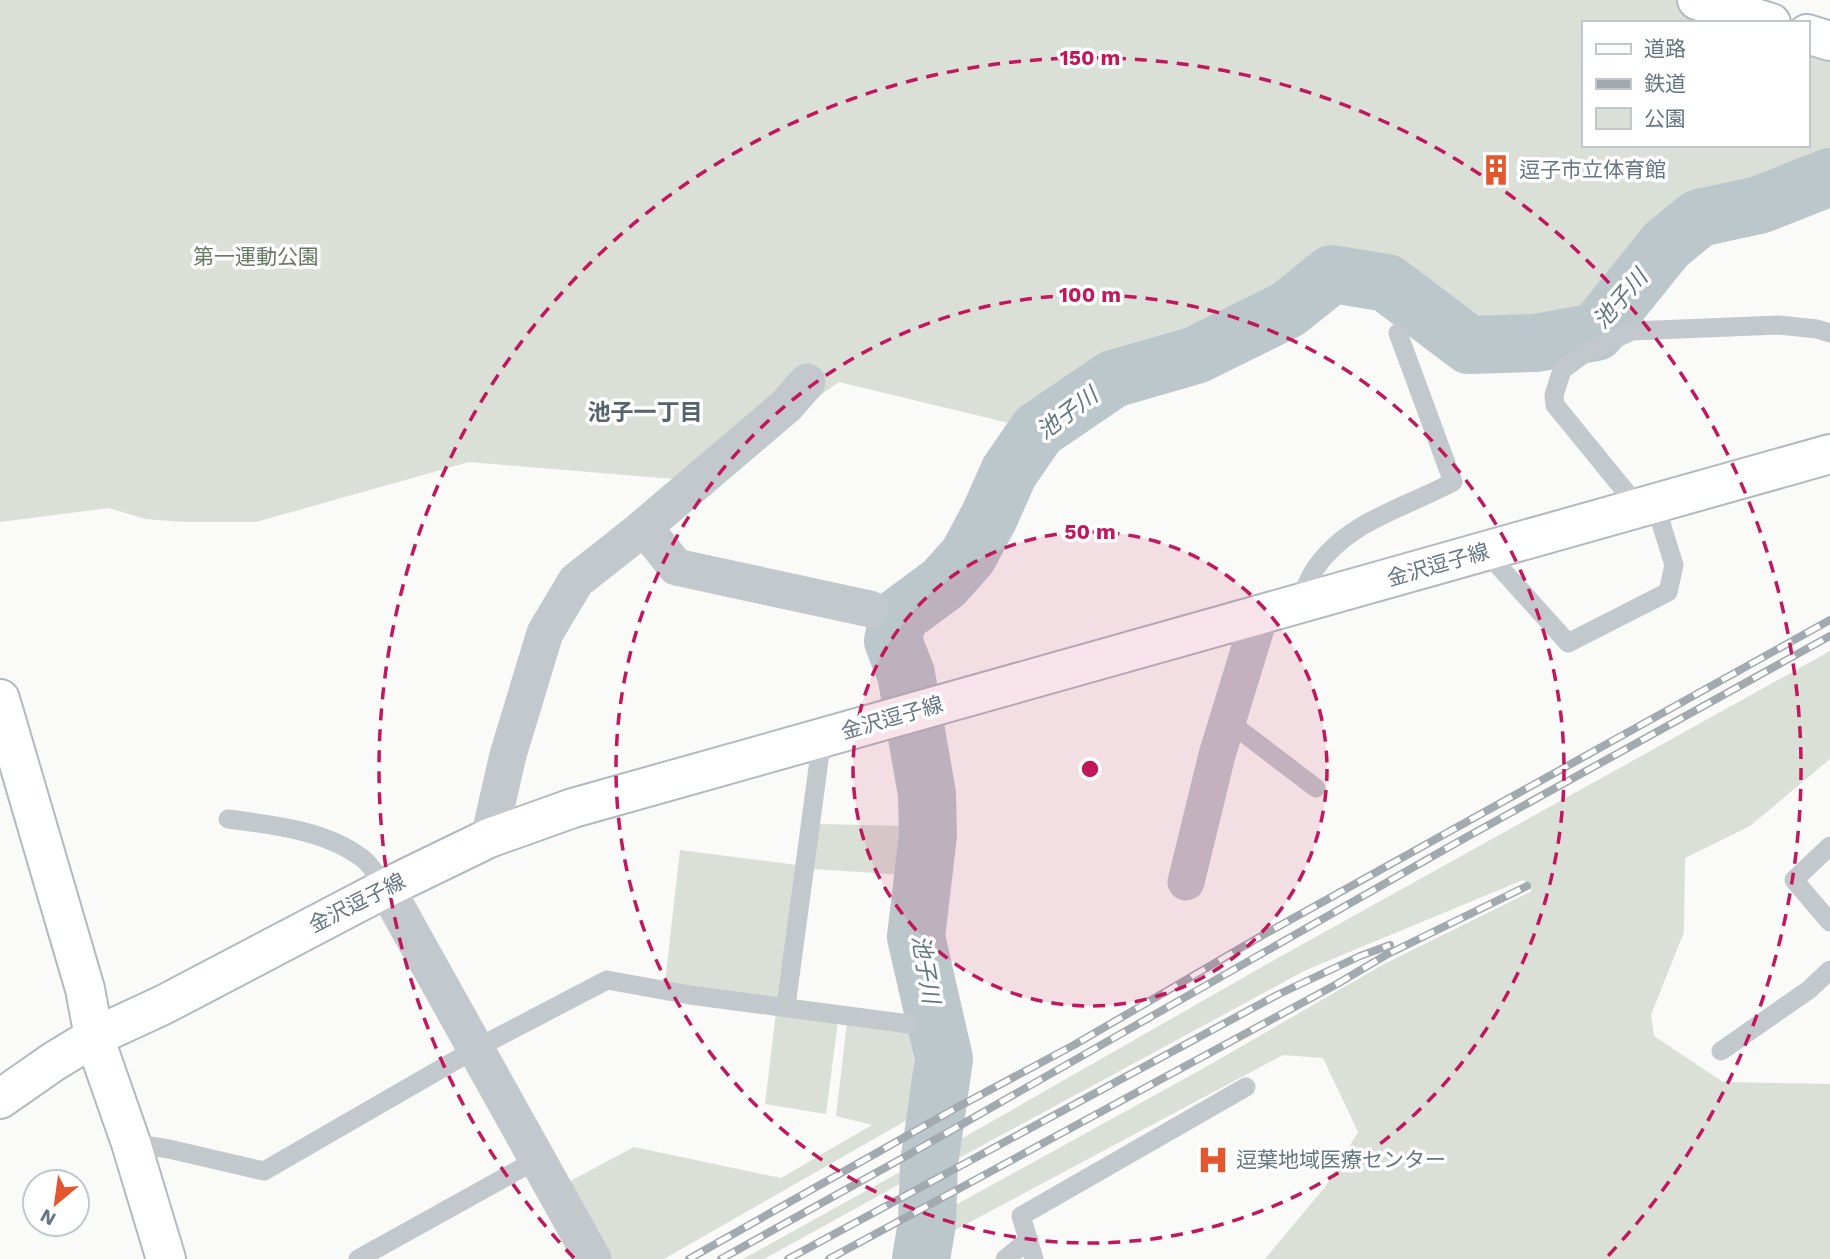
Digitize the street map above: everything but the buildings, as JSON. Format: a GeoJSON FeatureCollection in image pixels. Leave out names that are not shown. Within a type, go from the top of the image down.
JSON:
{"type":"FeatureCollection","features":[{"type":"Feature","properties":{"kind":"main road"},"geometry":{"type":"LineString","coordinates":[[1697,0],[1765,21]]}},
{"type":"Feature","properties":{"kind":"main road"},"geometry":{"type":"LineString","coordinates":[[1809,35],[1830,41]]}},
{"type":"Feature","properties":{"kind":"main road","name":"金沢逗子線"},"geometry":{"type":"LineString","coordinates":[[0,1099],[94,1037],[163,1005],[386,888],[489,838],[573,808],[1830,454]]}},
{"type":"Feature","properties":{"kind":"main road"},"geometry":{"type":"LineString","coordinates":[[0,699],[85,989],[94,1037],[131,1143],[166,1259]]}},
{"type":"Feature","properties":{"kind":"street"},"geometry":{"type":"LineString","coordinates":[[489,838],[508,755],[545,633],[576,581],[786,406],[807,382]]}},
{"type":"Feature","properties":{"kind":"street"},"geometry":{"type":"LineString","coordinates":[[644,527],[676,567],[870,609]]}},
{"type":"Feature","properties":{"kind":"street"},"geometry":{"type":"LineString","coordinates":[[1186,882],[1217,755],[1260,615]]}},
{"type":"Feature","properties":{"kind":"street"},"geometry":{"type":"LineString","coordinates":[[386,888],[593,1259]]}},
{"type":"Feature","properties":{"kind":"lane"},"geometry":{"type":"LineString","coordinates":[[1486,552],[1568,643],[1668,592],[1674,565],[1647,506],[1555,405],[1554,395],[1562,370],[1585,353],[1632,331],[1779,326],[1818,329],[1830,333]]}},
{"type":"Feature","properties":{"kind":"lane"},"geometry":{"type":"LineString","coordinates":[[1298,605],[1313,571],[1325,555],[1347,535],[1374,519],[1453,482],[1398,333]]}},
{"type":"Feature","properties":{"kind":"lane"},"geometry":{"type":"LineString","coordinates":[[1228,721],[1316,788]]}},
{"type":"Feature","properties":{"kind":"lane"},"geometry":{"type":"LineString","coordinates":[[786,1006],[821,738]]}},
{"type":"Feature","properties":{"kind":"lane"},"geometry":{"type":"LineString","coordinates":[[228,819],[285,827],[336,843],[364,859],[386,888]]}},
{"type":"Feature","properties":{"kind":"lane"},"geometry":{"type":"LineString","coordinates":[[1830,846],[1794,880],[1830,922]]}},
{"type":"Feature","properties":{"kind":"lane"},"geometry":{"type":"LineString","coordinates":[[1721,1051],[1810,989],[1830,970]]}},
{"type":"Feature","properties":{"kind":"lane"},"geometry":{"type":"LineString","coordinates":[[131,1143],[264,1171],[477,1048],[607,980],[690,995],[909,1024]]}},
{"type":"Feature","properties":{"kind":"lane"},"geometry":{"type":"LineString","coordinates":[[1034,1259],[1021,1216],[1246,1087]]}},
{"type":"Feature","properties":{"kind":"lane"},"geometry":{"type":"LineString","coordinates":[[358,1259],[538,1159]]}},
{"type":"Feature","properties":{"kind":"lane"},"geometry":{"type":"LineString","coordinates":[[1005,1259],[1029,1240]]}},
{"type":"Feature","properties":{"kind":"green space","name":"第一運動公園"},"geometry":{"type":"Polygon","coordinates":[[[0,0],[1712,0],[1777,21],[1582,21],[1582,147],[1809,147],[1809,31],[1830,38],[1830,182],[1699,218],[1596,332],[1469,345],[1387,283],[1332,274],[1038,430],[839,382],[698,481],[469,462],[256,522],[145,519],[109,508],[0,522],[0,0]]]}},
{"type":"Feature","properties":{"kind":"green space"},"geometry":{"type":"Polygon","coordinates":[[[1830,651],[1830,759],[1750,826],[1685,858],[1684,932],[1651,1015],[1654,1036],[1723,1082],[1830,1084],[1830,1259],[1265,1259],[1325,1187],[1358,1132],[1323,1058],[1283,1055],[955,1230],[942,1232],[941,1213],[1204,1068],[1384,964],[1532,891],[1523,880],[1306,970],[948,1164],[947,1147],[1276,959],[1830,651]]]}},
{"type":"Feature","properties":{"kind":"green space"},"geometry":{"type":"Polygon","coordinates":[[[819,824],[907,826],[906,875],[813,869],[819,824]]]}},
{"type":"Feature","properties":{"kind":"green space"},"geometry":{"type":"Polygon","coordinates":[[[680,850],[797,865],[778,1001],[665,983],[680,850]]]}},
{"type":"Feature","properties":{"kind":"green space"},"geometry":{"type":"Polygon","coordinates":[[[776,1012],[838,1021],[826,1114],[765,1104],[776,1012]]]}},
{"type":"Feature","properties":{"kind":"green space"},"geometry":{"type":"Polygon","coordinates":[[[847,1022],[908,1030],[915,1066],[914,1116],[664,1259],[604,1259],[563,1185],[634,1147],[781,1178],[872,1125],[836,1116],[847,1022]]]}},
{"type":"Feature","properties":{"kind":"green space"},"geometry":{"type":"Polygon","coordinates":[[[909,1167],[907,1180],[764,1259],[743,1259],[909,1167]]]}},
{"type":"Feature","properties":{"kind":"waterway","name":"池子川"},"geometry":{"type":"LineString","coordinates":[[921,1259],[927,1223],[929,1164],[944,1059],[916,937],[928,835],[927,794],[906,674],[893,641],[898,617],[944,583],[968,556],[1009,472],[1038,430],[1113,379],[1196,355],[1287,310],[1332,274],[1387,283],[1469,345],[1536,343],[1596,332],[1666,245],[1699,218],[1759,205],[1830,177]]}},
{"type":"Feature","properties":{"kind":"railway"},"geometry":{"type":"LineString","coordinates":[[689,1259],[956,1108],[1074,1045],[1263,935],[1830,620]]}},
{"type":"Feature","properties":{"kind":"railway"},"geometry":{"type":"LineString","coordinates":[[721,1259],[1456,843],[1830,636]]}},
{"type":"Feature","properties":{"kind":"railway"},"geometry":{"type":"LineString","coordinates":[[829,1259],[1386,955],[1527,886]]}},
{"type":"Feature","properties":{"kind":"railway"},"geometry":{"type":"LineString","coordinates":[[788,1259],[1277,995],[1390,945]]}},
{"type":"Feature","properties":{"kind":"place","name":"逗子市立体育館"},"geometry":{"type":"Point","coordinates":[1496,170]}},
{"type":"Feature","properties":{"kind":"place","name":"逗葉地域医療センター"},"geometry":{"type":"Point","coordinates":[1213,1160]}},
{"type":"Feature","properties":{"kind":"district","name":"池子一丁目"},"geometry":{"type":"Point","coordinates":[645,412]}}]}
